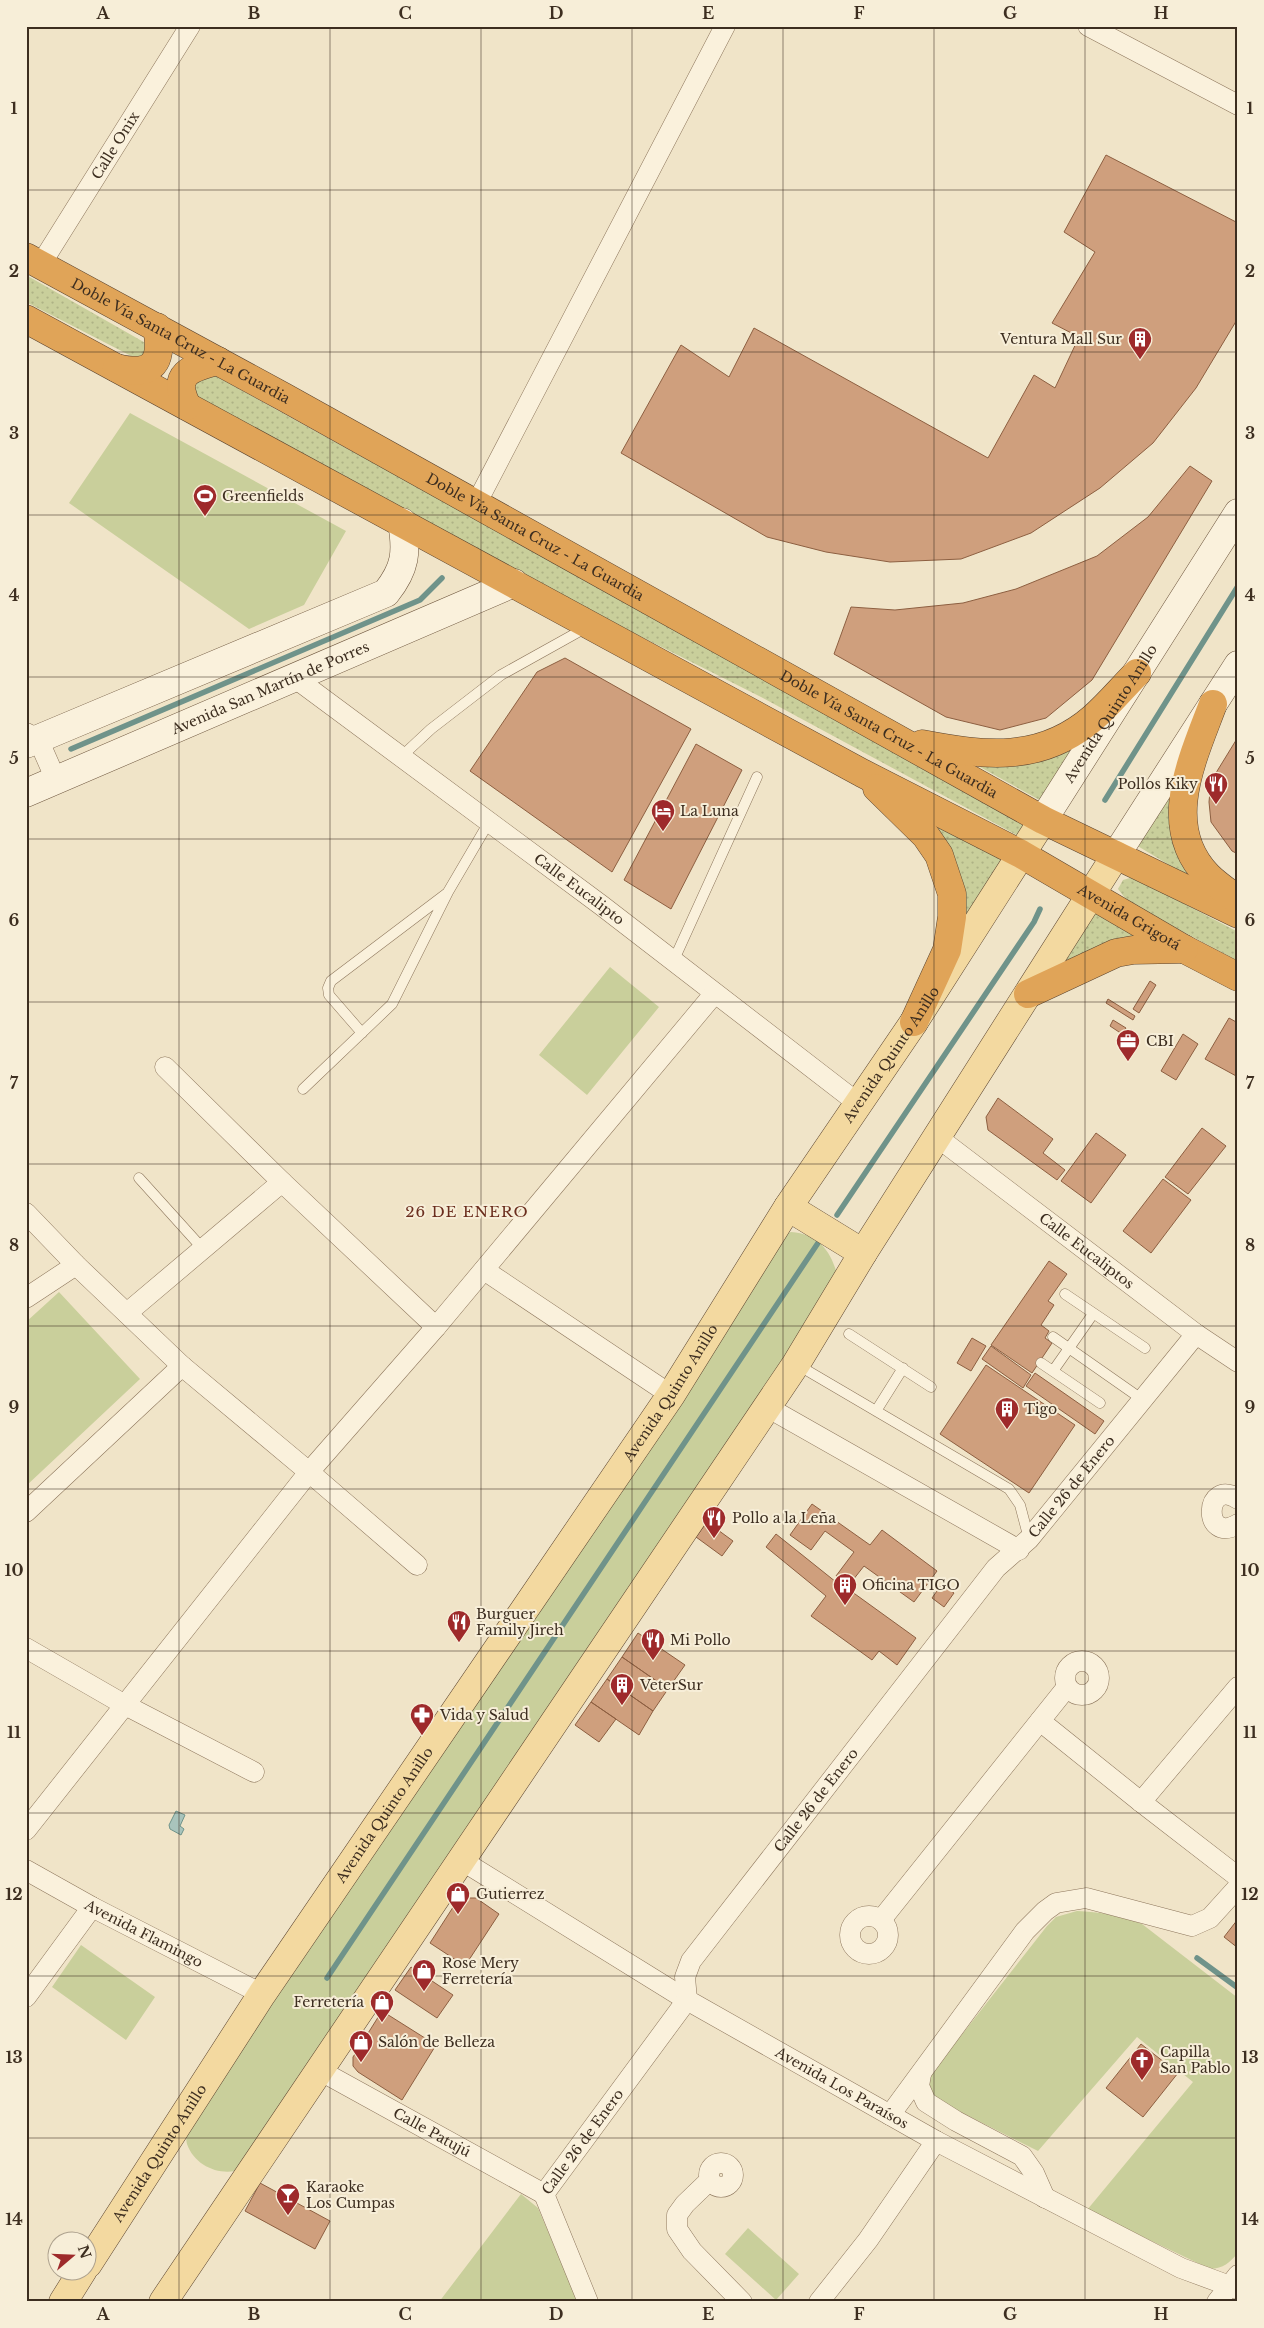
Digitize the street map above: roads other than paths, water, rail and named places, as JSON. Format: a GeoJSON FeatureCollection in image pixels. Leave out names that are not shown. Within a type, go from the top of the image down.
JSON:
{"type":"FeatureCollection","features":[{"type":"Feature","properties":{"kind":"highway","name":"Doble Vía Santa Cruz - La Guardia"},"geometry":{"type":"LineString","coordinates":[[34,261],[157,327],[475,506],[1043,820]]}},
{"type":"Feature","properties":{"kind":"highway"},"geometry":{"type":"LineString","coordinates":[[26,319],[514,582],[862,773],[1021,854]]}},
{"type":"Feature","properties":{"kind":"highway"},"geometry":{"type":"LineString","coordinates":[[117,368],[134,372],[144,371],[157,360],[160,346],[157,327]]}},
{"type":"Feature","properties":{"kind":"highway"},"geometry":{"type":"LineString","coordinates":[[187,406],[181,393],[184,375],[189,369],[218,361]]}},
{"type":"Feature","properties":{"kind":"highway"},"geometry":{"type":"LineString","coordinates":[[900,740],[954,750],[992,753],[1029,752],[1061,741],[1093,718],[1137,673]]}},
{"type":"Feature","properties":{"kind":"highway"},"geometry":{"type":"LineString","coordinates":[[1213,704],[1190,767],[1183,795],[1182,817],[1185,836],[1207,875],[1238,900]]}},
{"type":"Feature","properties":{"kind":"highway"},"geometry":{"type":"LineString","coordinates":[[862,773],[926,836],[939,855],[952,894],[952,917],[948,950],[914,1022]]}},
{"type":"Feature","properties":{"kind":"highway"},"geometry":{"type":"LineString","coordinates":[[1043,820],[1238,914]]}},
{"type":"Feature","properties":{"kind":"highway","name":"Avenida Grigotá"},"geometry":{"type":"LineString","coordinates":[[1021,854],[1184,949],[1238,977]]}},
{"type":"Feature","properties":{"kind":"highway"},"geometry":{"type":"LineString","coordinates":[[1028,994],[1116,953],[1133,950],[1184,949]]}},
{"type":"Feature","properties":{"kind":"main road","name":"Avenida Quinto Anillo"},"geometry":{"type":"LineString","coordinates":[[98,2248],[262,1994],[670,1395],[788,1207],[914,1022],[1043,820]]}},
{"type":"Feature","properties":{"kind":"main road"},"geometry":{"type":"LineString","coordinates":[[163,2302],[796,1364],[863,1254],[1116,855]]}},
{"type":"Feature","properties":{"kind":"main road"},"geometry":{"type":"LineString","coordinates":[[788,1207],[863,1254]]}},
{"type":"Feature","properties":{"kind":"main road"},"geometry":{"type":"LineString","coordinates":[[63,2302],[77,2280]]}},
{"type":"Feature","properties":{"kind":"street","name":"Calle Onix"},"geometry":{"type":"LineString","coordinates":[[34,261],[190,26]]}},
{"type":"Feature","properties":{"kind":"street"},"geometry":{"type":"LineString","coordinates":[[475,506],[725,26]]}},
{"type":"Feature","properties":{"kind":"street"},"geometry":{"type":"LineString","coordinates":[[1088,26],[1238,104]]}},
{"type":"Feature","properties":{"kind":"street","name":"Avenida Quinto Anillo"},"geometry":{"type":"LineString","coordinates":[[1043,820],[1238,513]]}},
{"type":"Feature","properties":{"kind":"street"},"geometry":{"type":"LineString","coordinates":[[56,780],[30,739],[386,593],[400,572],[404,560],[406,546],[402,522]]}},
{"type":"Feature","properties":{"kind":"street","name":"Avenida San Martín de Porres"},"geometry":{"type":"LineString","coordinates":[[26,792],[295,678],[514,582]]}},
{"type":"Feature","properties":{"kind":"street"},"geometry":{"type":"LineString","coordinates":[[1116,855],[1238,665]]}},
{"type":"Feature","properties":{"kind":"street","name":"Calle Eucalipto"},"geometry":{"type":"LineString","coordinates":[[295,678],[489,822],[859,1104]]}},
{"type":"Feature","properties":{"kind":"street"},"geometry":{"type":"LineString","coordinates":[[26,1830],[310,1472],[436,1327],[714,994]]}},
{"type":"Feature","properties":{"kind":"street"},"geometry":{"type":"LineString","coordinates":[[165,1067],[282,1182],[436,1327]]}},
{"type":"Feature","properties":{"kind":"street","name":"Calle Eucaliptos"},"geometry":{"type":"LineString","coordinates":[[937,1137],[1196,1334],[1238,1362]]}},
{"type":"Feature","properties":{"kind":"street"},"geometry":{"type":"LineString","coordinates":[[128,1313],[282,1182]]}},
{"type":"Feature","properties":{"kind":"street"},"geometry":{"type":"LineString","coordinates":[[26,1212],[76,1265],[182,1366],[310,1472],[417,1565]]}},
{"type":"Feature","properties":{"kind":"street"},"geometry":{"type":"LineString","coordinates":[[26,1298],[76,1265]]}},
{"type":"Feature","properties":{"kind":"street"},"geometry":{"type":"LineString","coordinates":[[484,1270],[670,1395]]}},
{"type":"Feature","properties":{"kind":"street","name":"Calle 26 de Enero"},"geometry":{"type":"LineString","coordinates":[[588,2302],[544,2194],[687,2000],[685,1977],[690,1961],[996,1568],[1024,1545],[1196,1334]]}},
{"type":"Feature","properties":{"kind":"street"},"geometry":{"type":"LineString","coordinates":[[26,1512],[182,1366]]}},
{"type":"Feature","properties":{"kind":"street"},"geometry":{"type":"LineString","coordinates":[[767,1407],[1024,1545]]}},
{"type":"Feature","properties":{"kind":"street"},"geometry":{"type":"LineString","coordinates":[[1238,1499],[1228,1495],[1218,1498],[1211,1511],[1212,1517],[1218,1525],[1228,1528],[1238,1524]]}},
{"type":"Feature","properties":{"kind":"street"},"geometry":{"type":"LineString","coordinates":[[26,1648],[125,1705],[254,1772]]}},
{"type":"Feature","properties":{"kind":"street"},"geometry":{"type":"LineString","coordinates":[[881,1920],[1067,1687]]}},
{"type":"Feature","properties":{"kind":"street"},"geometry":{"type":"LineString","coordinates":[[1141,1802],[1238,1687]]}},
{"type":"Feature","properties":{"kind":"street"},"geometry":{"type":"LineString","coordinates":[[1040,1721],[1238,1877]]}},
{"type":"Feature","properties":{"kind":"street","name":"Avenida Los Paraísos"},"geometry":{"type":"LineString","coordinates":[[461,1860],[687,2000],[936,2141],[1181,2268],[1235,2283]]}},
{"type":"Feature","properties":{"kind":"street","name":"Avenida Flamingo"},"geometry":{"type":"LineString","coordinates":[[26,1870],[92,1907],[262,1994]]}},
{"type":"Feature","properties":{"kind":"street"},"geometry":{"type":"LineString","coordinates":[[890,2115],[1025,1931],[1045,1911],[1056,1904],[1086,1898],[1192,1926],[1210,1918],[1238,1887]]}},
{"type":"Feature","properties":{"kind":"street"},"geometry":{"type":"LineString","coordinates":[[26,1998],[92,1907]]}},
{"type":"Feature","properties":{"kind":"street","name":"Calle Patujú"},"geometry":{"type":"LineString","coordinates":[[319,2070],[544,2194]]}},
{"type":"Feature","properties":{"kind":"street"},"geometry":{"type":"LineString","coordinates":[[921,2074],[919,2086],[926,2102],[1022,2156],[1034,2173],[1045,2198]]}},
{"type":"Feature","properties":{"kind":"street"},"geometry":{"type":"LineString","coordinates":[[820,2302],[868,2240],[936,2141]]}},
{"type":"Feature","properties":{"kind":"street"},"geometry":{"type":"LineString","coordinates":[[710,2180],[677,2215],[677,2229],[692,2251],[742,2302]]}},
{"type":"Feature","properties":{"kind":"street"},"geometry":{"type":"LineString","coordinates":[[1217,2302],[1235,2283]]}},
{"type":"Feature","properties":{"kind":"lane"},"geometry":{"type":"LineString","coordinates":[[401,757],[431,729],[501,675],[592,625]]}},
{"type":"Feature","properties":{"kind":"lane"},"geometry":{"type":"LineString","coordinates":[[673,962],[757,777]]}},
{"type":"Feature","properties":{"kind":"lane"},"geometry":{"type":"LineString","coordinates":[[303,1089],[392,1004],[448,892],[489,822]]}},
{"type":"Feature","properties":{"kind":"lane"},"geometry":{"type":"LineString","coordinates":[[362,1033],[329,995],[328,988],[331,981],[448,892]]}},
{"type":"Feature","properties":{"kind":"lane"},"geometry":{"type":"LineString","coordinates":[[139,1178],[203,1249]]}},
{"type":"Feature","properties":{"kind":"lane"},"geometry":{"type":"LineString","coordinates":[[1065,1294],[1145,1348]]}},
{"type":"Feature","properties":{"kind":"lane"},"geometry":{"type":"LineString","coordinates":[[1053,1371],[1093,1314]]}},
{"type":"Feature","properties":{"kind":"lane"},"geometry":{"type":"LineString","coordinates":[[849,1334],[931,1387]]}},
{"type":"Feature","properties":{"kind":"lane"},"geometry":{"type":"LineString","coordinates":[[1053,1337],[1143,1400]]}},
{"type":"Feature","properties":{"kind":"lane"},"geometry":{"type":"LineString","coordinates":[[1041,1363],[1100,1403]]}},
{"type":"Feature","properties":{"kind":"lane"},"geometry":{"type":"LineString","coordinates":[[796,1364],[1009,1489],[1020,1505],[1024,1545]]}},
{"type":"Feature","properties":{"kind":"lane"},"geometry":{"type":"LineString","coordinates":[[876,1411],[903,1368]]}},
{"type":"Feature","properties":{"kind":"water"},"geometry":{"type":"Polygon","coordinates":[[[176,1811],[185,1815],[180,1826],[184,1829],[181,1835],[170,1829],[169,1825],[176,1811]]]}},
{"type":"Feature","properties":{"kind":"waterway"},"geometry":{"type":"LineString","coordinates":[[71,749],[420,600],[442,578]]}},
{"type":"Feature","properties":{"kind":"waterway"},"geometry":{"type":"LineString","coordinates":[[1105,800],[1238,586]]}},
{"type":"Feature","properties":{"kind":"waterway"},"geometry":{"type":"LineString","coordinates":[[837,1215],[1034,922],[1040,909]]}},
{"type":"Feature","properties":{"kind":"waterway"},"geometry":{"type":"LineString","coordinates":[[327,1978],[818,1243]]}},
{"type":"Feature","properties":{"kind":"waterway"},"geometry":{"type":"LineString","coordinates":[[1197,1958],[1238,1988]]}},
{"type":"Feature","properties":{"kind":"place","name":"Ventura Mall Sur"},"geometry":{"type":"Point","coordinates":[1140,360]}},
{"type":"Feature","properties":{"kind":"place","name":"Greenfields"},"geometry":{"type":"Point","coordinates":[205,517]}},
{"type":"Feature","properties":{"kind":"place","name":"Pollos Kiky"},"geometry":{"type":"Point","coordinates":[1216,805]}},
{"type":"Feature","properties":{"kind":"place","name":"La Luna"},"geometry":{"type":"Point","coordinates":[663,832]}},
{"type":"Feature","properties":{"kind":"place","name":"CBI"},"geometry":{"type":"Point","coordinates":[1128,1062]}},
{"type":"Feature","properties":{"kind":"place","name":"Tigo"},"geometry":{"type":"Point","coordinates":[1007,1430]}},
{"type":"Feature","properties":{"kind":"place","name":"Pollo a la Leña"},"geometry":{"type":"Point","coordinates":[714,1539]}},
{"type":"Feature","properties":{"kind":"place","name":"Oficina TIGO"},"geometry":{"type":"Point","coordinates":[845,1606]}},
{"type":"Feature","properties":{"kind":"place","name":"Burguer Family Jireh"},"geometry":{"type":"Point","coordinates":[459,1643]}},
{"type":"Feature","properties":{"kind":"place","name":"Mi Pollo"},"geometry":{"type":"Point","coordinates":[653,1661]}},
{"type":"Feature","properties":{"kind":"place","name":"VeterSur"},"geometry":{"type":"Point","coordinates":[622,1706]}},
{"type":"Feature","properties":{"kind":"place","name":"Vida y Salud"},"geometry":{"type":"Point","coordinates":[422,1736]}},
{"type":"Feature","properties":{"kind":"place","name":"Gutierrez"},"geometry":{"type":"Point","coordinates":[458,1915]}},
{"type":"Feature","properties":{"kind":"place","name":"Rose Mery Ferretería"},"geometry":{"type":"Point","coordinates":[424,1992]}},
{"type":"Feature","properties":{"kind":"place","name":"Ferretería"},"geometry":{"type":"Point","coordinates":[382,2023]}},
{"type":"Feature","properties":{"kind":"place","name":"Salón de Belleza"},"geometry":{"type":"Point","coordinates":[361,2063]}},
{"type":"Feature","properties":{"kind":"place","name":"Capilla San Pablo"},"geometry":{"type":"Point","coordinates":[1142,2081]}},
{"type":"Feature","properties":{"kind":"place","name":"Karaoke Los Cumpas"},"geometry":{"type":"Point","coordinates":[288,2216]}},
{"type":"Feature","properties":{"kind":"district","name":"26 DE ENERO"},"geometry":{"type":"Point","coordinates":[467,1212]}}]}
